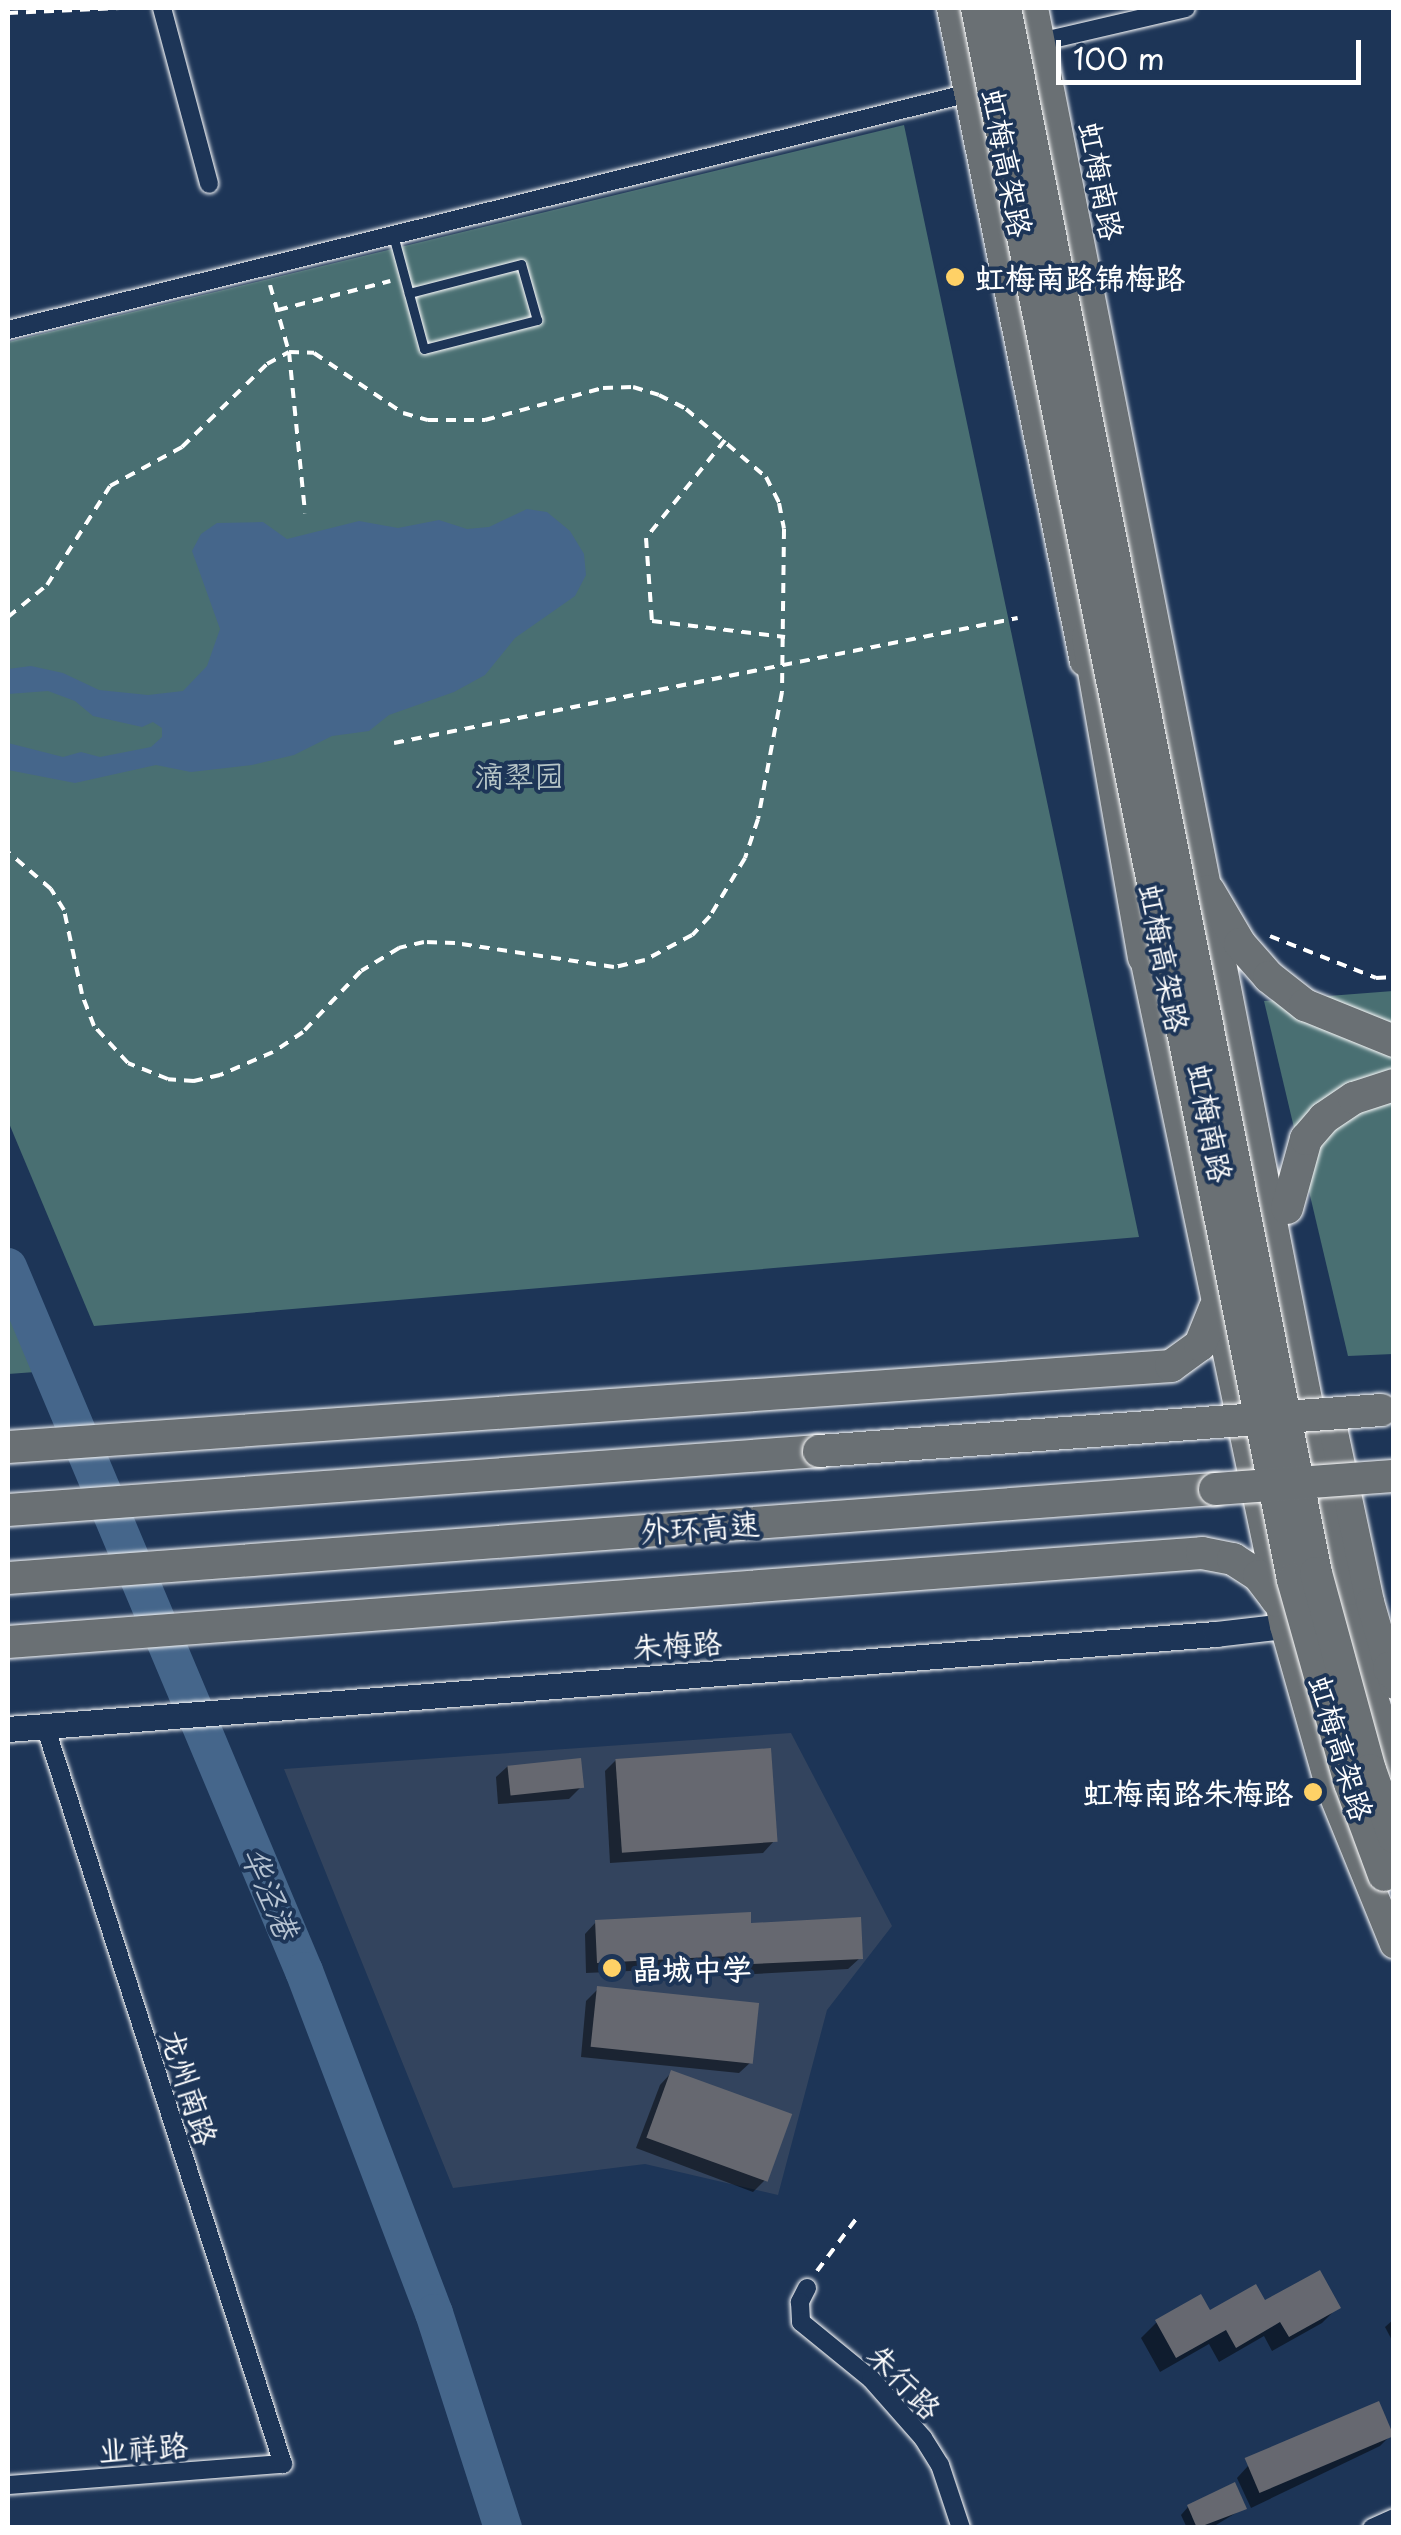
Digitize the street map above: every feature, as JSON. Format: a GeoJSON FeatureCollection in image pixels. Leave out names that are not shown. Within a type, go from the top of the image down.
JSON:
{"type":"FeatureCollection","features":[{"type":"Feature","properties":{"kind":"highway"},"geometry":{"type":"LineString","coordinates":[[963,8],[1081,597],[1144,957]]}},
{"type":"Feature","properties":{"kind":"highway","name":"虹梅高架路"},"geometry":{"type":"LineString","coordinates":[[977,8],[1292,1580],[1350,1783],[1394,1897]]}},
{"type":"Feature","properties":{"kind":"highway","name":"虹梅高架路"},"geometry":{"type":"LineString","coordinates":[[1006,8],[1316,1573],[1394,1836]]}},
{"type":"Feature","properties":{"kind":"highway"},"geometry":{"type":"LineString","coordinates":[[1209,891],[1240,944],[1269,978],[1306,1005],[1394,1041]]}},
{"type":"Feature","properties":{"kind":"highway"},"geometry":{"type":"LineString","coordinates":[[1287,1208],[1306,1139],[1324,1118],[1354,1098],[1394,1085]]}},
{"type":"Feature","properties":{"kind":"highway"},"geometry":{"type":"LineString","coordinates":[[8,1447],[1171,1366],[1200,1345],[1215,1308]]}},
{"type":"Feature","properties":{"kind":"highway"},"geometry":{"type":"LineString","coordinates":[[8,1510],[1390,1407]]}},
{"type":"Feature","properties":{"kind":"highway","name":"外环高速"},"geometry":{"type":"LineString","coordinates":[[8,1578],[1394,1476]]}},
{"type":"Feature","properties":{"kind":"highway"},"geometry":{"type":"LineString","coordinates":[[8,1642],[1202,1553],[1233,1559],[1259,1576],[1281,1614]]}},
{"type":"Feature","properties":{"kind":"main road","name":"虹梅南路"},"geometry":{"type":"LineString","coordinates":[[952,8],[1215,1308],[1281,1614],[1329,1784],[1394,1944]]}},
{"type":"Feature","properties":{"kind":"main road","name":"虹梅南路"},"geometry":{"type":"LineString","coordinates":[[1034,8],[1351,1618],[1394,1765]]}},
{"type":"Feature","properties":{"kind":"main road","name":"虹梅南路"},"geometry":{"type":"LineString","coordinates":[[1222,955],[1235,976],[1245,1009],[1370,1602],[1392,1676]]}},
{"type":"Feature","properties":{"kind":"street"},"geometry":{"type":"LineString","coordinates":[[162,8],[209,184]]}},
{"type":"Feature","properties":{"kind":"street"},"geometry":{"type":"LineString","coordinates":[[962,58],[1186,8]]}},
{"type":"Feature","properties":{"kind":"street"},"geometry":{"type":"LineString","coordinates":[[8,330],[969,94]]}},
{"type":"Feature","properties":{"kind":"street","name":"朱梅路"},"geometry":{"type":"LineString","coordinates":[[8,1729],[1281,1614],[1351,1618]]}},
{"type":"Feature","properties":{"kind":"street","name":"龙州南路"},"geometry":{"type":"LineString","coordinates":[[45,1726],[283,2464]]}},
{"type":"Feature","properties":{"kind":"street","name":"朱行路"},"geometry":{"type":"LineString","coordinates":[[807,2288],[799,2309],[801,2322],[871,2379],[923,2438],[940,2465],[960,2528]]}},
{"type":"Feature","properties":{"kind":"street","name":"业祥路"},"geometry":{"type":"LineString","coordinates":[[8,2485],[283,2464]]}},
{"type":"Feature","properties":{"kind":"street"},"geometry":{"type":"LineString","coordinates":[[1372,2528],[1394,2518]]}},
{"type":"Feature","properties":{"kind":"lane"},"geometry":{"type":"LineString","coordinates":[[393,235],[424,348],[536,320],[521,264],[409,293]]}},
{"type":"Feature","properties":{"kind":"path"},"geometry":{"type":"LineString","coordinates":[[8,13],[120,8]]}},
{"type":"Feature","properties":{"kind":"path"},"geometry":{"type":"LineString","coordinates":[[266,266],[288,352],[305,513]]}},
{"type":"Feature","properties":{"kind":"path"},"geometry":{"type":"LineString","coordinates":[[277,310],[404,278]]}},
{"type":"Feature","properties":{"kind":"path"},"geometry":{"type":"LineString","coordinates":[[8,617],[47,584],[110,486],[182,447],[267,364],[288,352],[314,354],[403,413],[428,420],[485,420],[559,397],[633,388],[686,409],[766,477],[779,503],[784,529],[784,665],[769,772],[746,858],[727,894],[692,935],[645,960],[614,967],[455,943],[424,942],[399,948],[362,971],[302,1032],[273,1052],[194,1081],[146,1072],[112,1050],[94,1026],[82,994],[64,910],[51,888],[8,852]]}},
{"type":"Feature","properties":{"kind":"path"},"geometry":{"type":"LineString","coordinates":[[725,440],[646,538],[652,621],[785,637]]}},
{"type":"Feature","properties":{"kind":"path"},"geometry":{"type":"LineString","coordinates":[[394,743],[1018,618]]}},
{"type":"Feature","properties":{"kind":"path"},"geometry":{"type":"LineString","coordinates":[[1267,935],[1376,978],[1394,977]]}},
{"type":"Feature","properties":{"kind":"path"},"geometry":{"type":"LineString","coordinates":[[807,2288],[838,2237],[859,2215]]}},
{"type":"Feature","properties":{"kind":"shaded area"},"geometry":{"type":"Polygon","coordinates":[[[527,509],[547,512],[570,531],[584,554],[586,575],[575,596],[515,638],[485,675],[454,692],[389,715],[369,731],[332,736],[294,755],[252,765],[191,772],[156,765],[75,783],[8,770],[8,743],[63,757],[81,752],[100,757],[151,747],[162,737],[162,728],[153,722],[142,727],[93,716],[75,701],[48,691],[8,694],[8,669],[31,666],[63,673],[99,690],[148,695],[183,691],[207,666],[220,629],[192,551],[201,534],[217,523],[263,522],[287,539],[359,521],[398,528],[439,520],[467,529],[489,527],[527,509]]]}},
{"type":"Feature","properties":{"kind":"shaded area","name":"晶城中学"},"geometry":{"type":"Polygon","coordinates":[[[791,1733],[892,1926],[827,2010],[778,2195],[645,2164],[453,2188],[284,1769],[791,1733]]]}},
{"type":"Feature","properties":{"kind":"green space","name":"滴翠园"},"geometry":{"type":"Polygon","coordinates":[[[904,125],[1139,1237],[94,1326],[8,1121],[8,342],[904,125]]]}},
{"type":"Feature","properties":{"kind":"green space"},"geometry":{"type":"Polygon","coordinates":[[[1393,991],[1393,1354],[1348,1356],[1264,1001],[1393,991]]]}},
{"type":"Feature","properties":{"kind":"green space"},"geometry":{"type":"Polygon","coordinates":[[[8,1281],[49,1371],[8,1374],[8,1281]]]}},
{"type":"Feature","properties":{"kind":"building"},"geometry":{"type":"Polygon","coordinates":[[[771,1748],[778,1842],[622,1853],[615,1759],[771,1748]]]}},
{"type":"Feature","properties":{"kind":"building"},"geometry":{"type":"Polygon","coordinates":[[[581,1758],[584,1788],[511,1796],[507,1766],[581,1758]]]}},
{"type":"Feature","properties":{"kind":"building"},"geometry":{"type":"Polygon","coordinates":[[[751,1912],[751,1923],[861,1917],[863,1959],[728,1965],[728,1956],[597,1963],[595,1920],[751,1912]]]}},
{"type":"Feature","properties":{"kind":"building"},"geometry":{"type":"Polygon","coordinates":[[[597,1986],[759,2003],[753,2064],[591,2047],[597,1986]]]}},
{"type":"Feature","properties":{"kind":"building"},"geometry":{"type":"Polygon","coordinates":[[[671,2070],[792,2114],[768,2182],[646,2138],[671,2070]]]}},
{"type":"Feature","properties":{"kind":"building"},"geometry":{"type":"Polygon","coordinates":[[[1320,2270],[1341,2308],[1289,2337],[1280,2322],[1236,2348],[1226,2330],[1176,2358],[1155,2320],[1201,2294],[1210,2310],[1256,2284],[1265,2300],[1320,2270]]]}},
{"type":"Feature","properties":{"kind":"building"},"geometry":{"type":"Polygon","coordinates":[[[1379,2401],[1394,2436],[1259,2493],[1245,2458],[1379,2401]]]}},
{"type":"Feature","properties":{"kind":"building"},"geometry":{"type":"Polygon","coordinates":[[[1235,2482],[1247,2509],[1197,2528],[1187,2505],[1235,2482]]]}},
{"type":"Feature","properties":{"kind":"waterway","name":"华泾港"},"geometry":{"type":"LineString","coordinates":[[8,1267],[304,1971],[434,2313],[503,2528]]}},
{"type":"Feature","properties":{"kind":"place","name":"虹梅南路锦梅路"},"geometry":{"type":"Point","coordinates":[955,277]}},
{"type":"Feature","properties":{"kind":"place","name":"虹梅南路朱梅路"},"geometry":{"type":"Point","coordinates":[1313,1792]}},
{"type":"Feature","properties":{"kind":"place","name":"晶城中学"},"geometry":{"type":"Point","coordinates":[612,1968]}}]}
